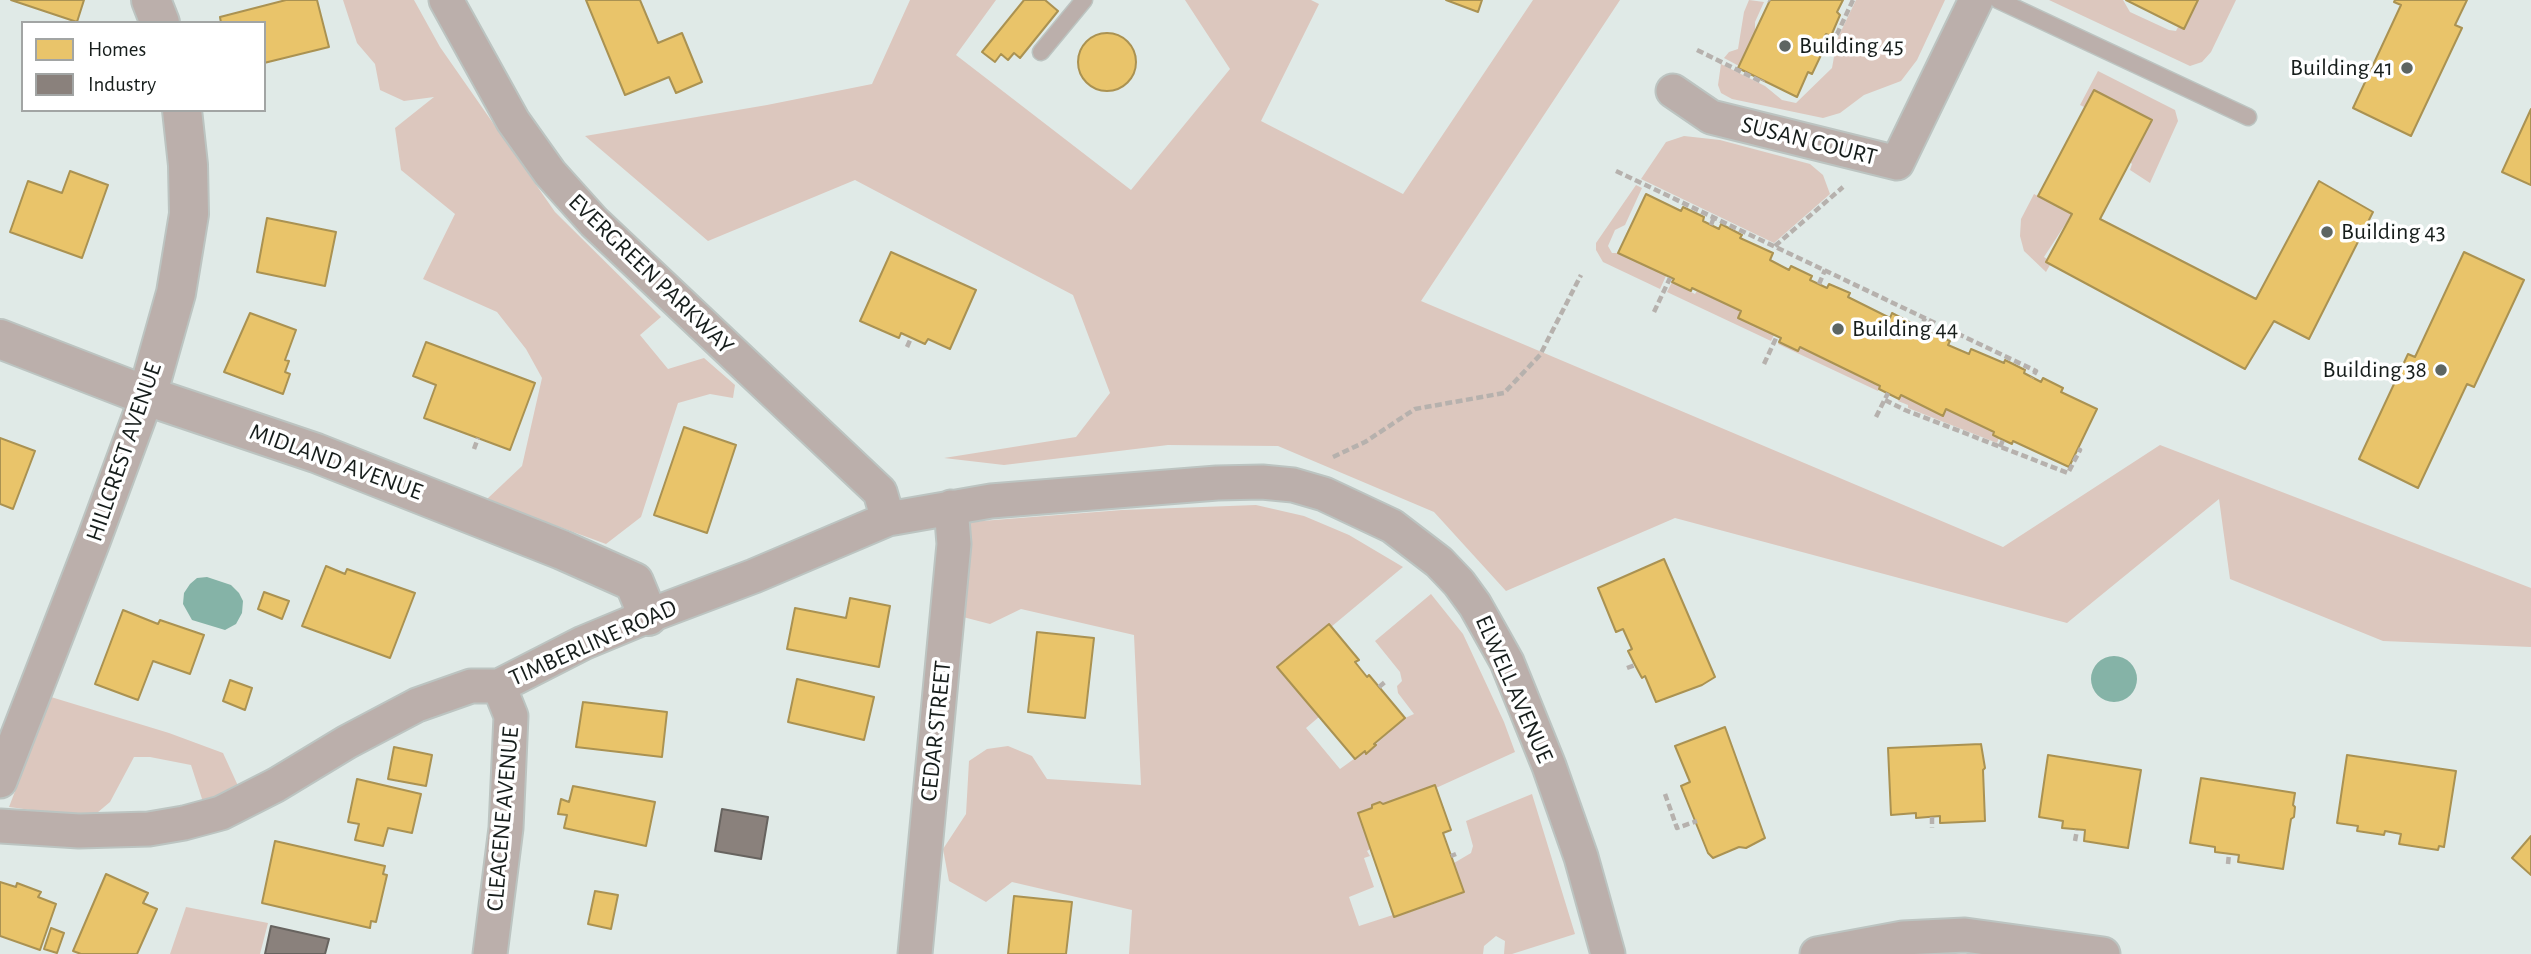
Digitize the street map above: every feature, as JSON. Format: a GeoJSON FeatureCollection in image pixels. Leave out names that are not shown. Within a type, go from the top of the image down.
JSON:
{"type":"FeatureCollection","features":[{"type":"Feature","properties":{"kind":"street"},"geometry":{"type":"LineString","coordinates":[[151,0],[159,21]]}},
{"type":"Feature","properties":{"kind":"street","name":"EVERGREEN PARKWAY"},"geometry":{"type":"LineString","coordinates":[[446,0],[506,109],[550,173],[603,231],[880,492],[888,519]]}},
{"type":"Feature","properties":{"kind":"street","name":"SUSAN COURT"},"geometry":{"type":"LineString","coordinates":[[1673,91],[1711,117],[1897,163],[1976,0]]}},
{"type":"Feature","properties":{"kind":"street","name":"HILLCREST AVENUE"},"geometry":{"type":"LineString","coordinates":[[0,781],[147,396],[176,293],[189,214],[188,165],[182,112]]}},
{"type":"Feature","properties":{"kind":"street","name":"MIDLAND AVENUE"},"geometry":{"type":"LineString","coordinates":[[0,339],[147,396],[316,453],[562,550],[634,582],[648,616]]}},
{"type":"Feature","properties":{"kind":"street","name":"ELWELL AVENUE"},"geometry":{"type":"LineString","coordinates":[[951,507],[991,501],[1217,483],[1262,482],[1293,485],[1324,494],[1392,526],[1439,562],[1459,583],[1475,605],[1507,662],[1549,765],[1581,857],[1608,954]]}},
{"type":"Feature","properties":{"kind":"street","name":"TIMBERLINE ROAD"},"geometry":{"type":"LineString","coordinates":[[0,826],[46,831],[137,829],[166,826],[220,813],[267,790],[347,742],[417,705],[462,688],[499,686],[583,643],[754,576],[888,519],[951,507]]}},
{"type":"Feature","properties":{"kind":"street","name":"CEDAR STREET"},"geometry":{"type":"LineString","coordinates":[[915,954],[953,555],[951,507]]}},
{"type":"Feature","properties":{"kind":"street","name":"CLEACENE AVENUE"},"geometry":{"type":"LineString","coordinates":[[490,954],[506,828],[511,716],[499,686]]}},
{"type":"Feature","properties":{"kind":"street"},"geometry":{"type":"LineString","coordinates":[[1817,954],[1902,939],[1955,935],[2103,954]]}},
{"type":"Feature","properties":{"kind":"lane"},"geometry":{"type":"LineString","coordinates":[[1041,52],[1084,0]]}},
{"type":"Feature","properties":{"kind":"lane"},"geometry":{"type":"LineString","coordinates":[[1998,0],[2248,117]]}},
{"type":"Feature","properties":{"kind":"path"},"geometry":{"type":"LineString","coordinates":[[1823,41],[1832,45],[1853,0]]}},
{"type":"Feature","properties":{"kind":"path"},"geometry":{"type":"LineString","coordinates":[[1697,50],[1762,82],[1763,80]]}},
{"type":"Feature","properties":{"kind":"path"},"geometry":{"type":"LineString","coordinates":[[1775,246],[1877,158]]}},
{"type":"Feature","properties":{"kind":"path"},"geometry":{"type":"LineString","coordinates":[[1616,171],[2036,371],[2032,378]]}},
{"type":"Feature","properties":{"kind":"path"},"geometry":{"type":"LineString","coordinates":[[1711,225],[1714,218]]}},
{"type":"Feature","properties":{"kind":"path"},"geometry":{"type":"LineString","coordinates":[[1819,284],[1825,270]]}},
{"type":"Feature","properties":{"kind":"path"},"geometry":{"type":"LineString","coordinates":[[1293,485],[1326,461],[1365,442],[1415,409],[1504,393],[1539,355],[1581,275]]}},
{"type":"Feature","properties":{"kind":"path"},"geometry":{"type":"LineString","coordinates":[[1654,312],[1670,278]]}},
{"type":"Feature","properties":{"kind":"path"},"geometry":{"type":"LineString","coordinates":[[1919,331],[1925,318]]}},
{"type":"Feature","properties":{"kind":"path"},"geometry":{"type":"LineString","coordinates":[[1764,364],[1777,336]]}},
{"type":"Feature","properties":{"kind":"path"},"geometry":{"type":"LineString","coordinates":[[907,347],[911,338]]}},
{"type":"Feature","properties":{"kind":"path"},"geometry":{"type":"LineString","coordinates":[[1877,417],[1888,394]]}},
{"type":"Feature","properties":{"kind":"path"},"geometry":{"type":"LineString","coordinates":[[1885,400],[2068,474],[2080,450],[2078,449]]}},
{"type":"Feature","properties":{"kind":"path"},"geometry":{"type":"LineString","coordinates":[[474,449],[478,438]]}},
{"type":"Feature","properties":{"kind":"path"},"geometry":{"type":"LineString","coordinates":[[2000,447],[2003,440]]}},
{"type":"Feature","properties":{"kind":"path"},"geometry":{"type":"LineString","coordinates":[[1627,668],[1635,665]]}},
{"type":"Feature","properties":{"kind":"path"},"geometry":{"type":"LineString","coordinates":[[1380,687],[1385,682]]}},
{"type":"Feature","properties":{"kind":"path"},"geometry":{"type":"LineString","coordinates":[[1665,794],[1677,828],[1697,821]]}},
{"type":"Feature","properties":{"kind":"path"},"geometry":{"type":"LineString","coordinates":[[1932,817],[1932,828]]}},
{"type":"Feature","properties":{"kind":"path"},"geometry":{"type":"LineString","coordinates":[[2075,841],[2077,830]]}},
{"type":"Feature","properties":{"kind":"path"},"geometry":{"type":"LineString","coordinates":[[2228,864],[2230,854]]}},
{"type":"Feature","properties":{"kind":"shaded area"},"geometry":{"type":"Polygon","coordinates":[[[343,0],[414,0],[440,47],[555,212],[661,317],[640,335],[668,369],[704,358],[735,385],[733,398],[710,394],[678,403],[641,517],[606,544],[486,500],[522,466],[542,378],[526,349],[497,312],[423,279],[455,214],[401,170],[395,128],[434,97],[404,101],[380,90],[375,64],[357,43],[343,0]]]}},
{"type":"Feature","properties":{"kind":"shaded area"},"geometry":{"type":"Polygon","coordinates":[[[910,0],[996,0],[956,55],[1131,190],[1230,69],[1185,0],[1311,0],[1319,4],[1261,121],[1403,194],[1533,0],[1620,0],[1421,301],[2003,547],[2160,445],[2531,588],[2531,647],[2383,641],[2230,579],[2219,499],[2067,623],[1675,518],[1506,591],[1434,512],[1278,446],[1168,445],[1004,465],[944,458],[1076,437],[1110,393],[1073,295],[855,180],[708,241],[585,136],[872,84],[910,0]]]}},
{"type":"Feature","properties":{"kind":"shaded area"},"geometry":{"type":"Polygon","coordinates":[[[1749,0],[1764,2],[1755,22],[1755,33],[1739,66],[1724,58],[1729,52],[1738,49],[1744,12],[1749,0]]]}},
{"type":"Feature","properties":{"kind":"shaded area"},"geometry":{"type":"Polygon","coordinates":[[[1856,0],[1945,0],[1917,60],[1901,81],[1864,95],[1840,113],[1823,118],[1732,99],[1721,93],[1718,85],[1721,64],[1765,86],[1782,100],[1796,103],[1832,68],[1834,57],[1831,52],[1856,0]]]}},
{"type":"Feature","properties":{"kind":"shaded area"},"geometry":{"type":"Polygon","coordinates":[[[2049,0],[2123,0],[2130,12],[2176,31],[2178,27],[2184,29],[2198,0],[2236,0],[2211,52],[2202,62],[2190,66],[2049,0]]]}},
{"type":"Feature","properties":{"kind":"shaded area"},"geometry":{"type":"Polygon","coordinates":[[[2098,71],[2175,110],[2178,121],[2150,183],[2130,170],[2130,162],[2152,120],[2094,90],[2084,107],[2080,105],[2098,71]]]}},
{"type":"Feature","properties":{"kind":"shaded area"},"geometry":{"type":"Polygon","coordinates":[[[1684,136],[1720,140],[1810,164],[1823,175],[1830,194],[1774,243],[1641,179],[1666,142],[1684,136]]]}},
{"type":"Feature","properties":{"kind":"shaded area"},"geometry":{"type":"Polygon","coordinates":[[[1636,185],[1642,188],[1625,225],[1615,230],[1608,246],[1612,253],[1618,253],[1666,276],[1660,289],[1603,262],[1596,250],[1596,243],[1636,185]]]}},
{"type":"Feature","properties":{"kind":"shaded area"},"geometry":{"type":"Polygon","coordinates":[[[2034,194],[2072,214],[2044,257],[2050,265],[2046,272],[2024,251],[2020,236],[2021,219],[2034,194]]]}},
{"type":"Feature","properties":{"kind":"shaded area"},"geometry":{"type":"Polygon","coordinates":[[[1672,282],[1695,294],[1697,291],[1741,311],[1739,318],[1774,335],[1771,341],[1667,292],[1672,282]]]}},
{"type":"Feature","properties":{"kind":"shaded area"},"geometry":{"type":"Polygon","coordinates":[[[1779,342],[1798,350],[1800,347],[1880,386],[1878,391],[1778,344],[1779,342]]]}},
{"type":"Feature","properties":{"kind":"shaded area"},"geometry":{"type":"Polygon","coordinates":[[[1901,395],[1942,415],[1946,409],[1994,432],[1993,435],[1999,438],[1997,443],[1908,408],[1908,405],[1898,401],[1901,395]]]}},
{"type":"Feature","properties":{"kind":"shaded area"},"geometry":{"type":"Polygon","coordinates":[[[1256,505],[1304,516],[1349,535],[1403,567],[1331,627],[1328,624],[1278,667],[1319,717],[1306,728],[1340,769],[1365,751],[1366,753],[1405,718],[1414,714],[1398,693],[1397,686],[1402,681],[1400,672],[1375,641],[1431,594],[1463,634],[1515,752],[1436,788],[1435,786],[1383,804],[1380,802],[1359,813],[1370,849],[1367,851],[1370,856],[1364,858],[1374,887],[1349,897],[1359,926],[1450,898],[1454,863],[1471,853],[1473,846],[1466,821],[1532,794],[1575,934],[1512,954],[1504,954],[1505,941],[1496,936],[1484,946],[1483,954],[1129,954],[1132,910],[1012,882],[986,902],[949,881],[943,849],[966,814],[969,761],[987,749],[1008,746],[1032,756],[1047,779],[1141,785],[1134,635],[1021,609],[990,624],[963,617],[969,522],[1122,510],[1256,505]]]}},
{"type":"Feature","properties":{"kind":"shaded area"},"geometry":{"type":"Polygon","coordinates":[[[207,577],[231,585],[243,601],[242,613],[236,624],[225,630],[192,620],[183,604],[184,593],[190,584],[197,578],[207,577]]]}},
{"type":"Feature","properties":{"kind":"shaded area"},"geometry":{"type":"Polygon","coordinates":[[[2114,656],[2131,662],[2137,679],[2131,696],[2114,702],[2097,696],[2091,679],[2097,662],[2114,656]]]}},
{"type":"Feature","properties":{"kind":"shaded area"},"geometry":{"type":"Polygon","coordinates":[[[51,697],[169,733],[223,753],[239,788],[204,805],[191,765],[150,757],[134,757],[110,802],[91,818],[9,807],[51,697]]]}},
{"type":"Feature","properties":{"kind":"shaded area"},"geometry":{"type":"Polygon","coordinates":[[[186,907],[268,923],[260,954],[170,954],[186,907]]]}},
{"type":"Feature","properties":{"kind":"building: Homes"},"geometry":{"type":"Polygon","coordinates":[[[11,0],[84,0],[77,21],[11,0]]]}},
{"type":"Feature","properties":{"kind":"building: Homes"},"geometry":{"type":"Polygon","coordinates":[[[286,0],[317,0],[329,47],[266,63],[266,21],[221,21],[220,17],[286,0]]]}},
{"type":"Feature","properties":{"kind":"building: Homes"},"geometry":{"type":"Polygon","coordinates":[[[586,0],[640,0],[658,43],[682,33],[702,82],[676,93],[669,77],[625,95],[586,0]]]}},
{"type":"Feature","properties":{"kind":"building: Homes"},"geometry":{"type":"Polygon","coordinates":[[[1024,0],[1045,0],[1058,11],[1020,58],[1014,53],[1008,60],[1001,54],[995,62],[982,52],[1024,0]]]}},
{"type":"Feature","properties":{"kind":"building: Homes"},"geometry":{"type":"Polygon","coordinates":[[[1446,0],[1482,0],[1478,12],[1446,0]]]}},
{"type":"Feature","properties":{"kind":"building: Homes","name":"Building 45"},"geometry":{"type":"Polygon","coordinates":[[[1770,0],[1843,0],[1831,36],[1826,34],[1818,51],[1822,53],[1812,74],[1808,72],[1797,97],[1738,68],[1770,0]]]}},
{"type":"Feature","properties":{"kind":"building: Homes"},"geometry":{"type":"Polygon","coordinates":[[[2126,0],[2198,0],[2184,29],[2126,0]]]}},
{"type":"Feature","properties":{"kind":"building: Homes","name":"Building 41"},"geometry":{"type":"Polygon","coordinates":[[[2467,0],[2455,25],[2462,28],[2411,136],[2353,108],[2401,5],[2394,2],[2467,0]]]}},
{"type":"Feature","properties":{"kind":"building: Homes"},"geometry":{"type":"Polygon","coordinates":[[[1107,33],[1123,38],[1131,46],[1136,62],[1131,78],[1123,86],[1107,91],[1091,86],[1083,78],[1078,62],[1083,46],[1091,38],[1107,33]]]}},
{"type":"Feature","properties":{"kind":"building: Homes","name":"Building 43"},"geometry":{"type":"Polygon","coordinates":[[[2094,90],[2152,120],[2100,219],[2256,299],[2319,181],[2373,212],[2309,339],[2274,321],[2245,369],[2046,262],[2072,214],[2038,196],[2094,90]]]}},
{"type":"Feature","properties":{"kind":"building: Homes"},"geometry":{"type":"Polygon","coordinates":[[[2531,109],[2531,185],[2502,172],[2531,109]]]}},
{"type":"Feature","properties":{"kind":"building: Homes"},"geometry":{"type":"Polygon","coordinates":[[[70,171],[108,185],[82,258],[10,232],[28,181],[62,193],[70,171]]]}},
{"type":"Feature","properties":{"kind":"building: Homes","name":"Building 44"},"geometry":{"type":"Polygon","coordinates":[[[1646,194],[1681,211],[1683,207],[1704,217],[1703,221],[1719,229],[1721,224],[1742,235],[1740,238],[1773,253],[1770,260],[1789,270],[1791,266],[1812,276],[1810,280],[1827,288],[1829,284],[1850,293],[1848,297],[1890,318],[1892,313],[1911,323],[1910,327],[1950,341],[1948,345],[1969,354],[1971,349],[2004,363],[2005,360],[2041,382],[2043,378],[2063,388],[2061,392],[2097,409],[2069,467],[2013,441],[2012,444],[1999,438],[1993,435],[1994,432],[1946,409],[1943,416],[1901,395],[1899,399],[1879,389],[1880,386],[1800,347],[1798,351],[1779,342],[1781,338],[1738,318],[1741,311],[1692,288],[1691,291],[1672,282],[1674,279],[1618,253],[1646,194]]]}},
{"type":"Feature","properties":{"kind":"building: Homes"},"geometry":{"type":"Polygon","coordinates":[[[267,218],[336,232],[325,286],[257,272],[267,218]]]}},
{"type":"Feature","properties":{"kind":"building: Homes"},"geometry":{"type":"Polygon","coordinates":[[[891,252],[976,290],[950,349],[928,339],[925,344],[901,333],[899,338],[860,321],[891,252]]]}},
{"type":"Feature","properties":{"kind":"building: Homes","name":"Building 38"},"geometry":{"type":"Polygon","coordinates":[[[2464,252],[2524,280],[2474,387],[2467,384],[2418,488],[2359,459],[2408,354],[2415,357],[2464,252]]]}},
{"type":"Feature","properties":{"kind":"building: Homes"},"geometry":{"type":"Polygon","coordinates":[[[250,313],[296,330],[285,360],[289,361],[285,372],[290,374],[283,394],[224,372],[250,313]]]}},
{"type":"Feature","properties":{"kind":"building: Homes"},"geometry":{"type":"Polygon","coordinates":[[[426,342],[535,383],[510,450],[424,418],[436,385],[413,376],[426,342]]]}},
{"type":"Feature","properties":{"kind":"building: Homes"},"geometry":{"type":"Polygon","coordinates":[[[684,427],[736,445],[707,533],[654,515],[684,427]]]}},
{"type":"Feature","properties":{"kind":"building: Homes"},"geometry":{"type":"Polygon","coordinates":[[[0,438],[35,451],[13,509],[0,504],[0,438]]]}},
{"type":"Feature","properties":{"kind":"building: Homes"},"geometry":{"type":"Polygon","coordinates":[[[1664,559],[1715,677],[1702,685],[1656,702],[1645,676],[1642,678],[1628,651],[1632,649],[1623,629],[1616,632],[1598,588],[1664,559]]]}},
{"type":"Feature","properties":{"kind":"building: Homes"},"geometry":{"type":"Polygon","coordinates":[[[326,566],[345,574],[347,569],[415,593],[390,658],[302,626],[326,566]]]}},
{"type":"Feature","properties":{"kind":"building: Homes"},"geometry":{"type":"Polygon","coordinates":[[[264,592],[289,601],[282,619],[258,609],[264,592]]]}},
{"type":"Feature","properties":{"kind":"building: Homes"},"geometry":{"type":"Polygon","coordinates":[[[850,598],[890,606],[879,667],[787,649],[795,608],[846,618],[850,598]]]}},
{"type":"Feature","properties":{"kind":"building: Homes"},"geometry":{"type":"Polygon","coordinates":[[[123,610],[158,624],[160,620],[204,635],[190,674],[153,661],[138,700],[95,684],[123,610]]]}},
{"type":"Feature","properties":{"kind":"building: Homes"},"geometry":{"type":"Polygon","coordinates":[[[1329,624],[1359,660],[1355,662],[1367,677],[1369,675],[1405,718],[1366,754],[1365,751],[1355,759],[1277,667],[1329,624]]]}},
{"type":"Feature","properties":{"kind":"building: Homes"},"geometry":{"type":"Polygon","coordinates":[[[1037,632],[1094,638],[1085,718],[1028,712],[1037,632]]]}},
{"type":"Feature","properties":{"kind":"building: Homes"},"geometry":{"type":"Polygon","coordinates":[[[797,679],[874,697],[864,740],[788,722],[797,679]]]}},
{"type":"Feature","properties":{"kind":"building: Homes"},"geometry":{"type":"Polygon","coordinates":[[[230,680],[252,688],[245,710],[223,701],[230,680]]]}},
{"type":"Feature","properties":{"kind":"building: Homes"},"geometry":{"type":"Polygon","coordinates":[[[583,702],[667,712],[662,757],[576,747],[583,702]]]}},
{"type":"Feature","properties":{"kind":"building: Homes"},"geometry":{"type":"Polygon","coordinates":[[[1725,727],[1765,838],[1746,848],[1739,847],[1713,858],[1708,853],[1681,786],[1690,782],[1675,746],[1725,727]]]}},
{"type":"Feature","properties":{"kind":"building: Homes"},"geometry":{"type":"Polygon","coordinates":[[[1981,744],[1985,768],[1985,821],[1940,823],[1940,816],[1916,818],[1916,813],[1891,815],[1888,748],[1981,744]]]}},
{"type":"Feature","properties":{"kind":"building: Homes"},"geometry":{"type":"Polygon","coordinates":[[[394,747],[432,755],[426,786],[388,779],[394,747]]]}},
{"type":"Feature","properties":{"kind":"building: Homes"},"geometry":{"type":"Polygon","coordinates":[[[2048,755],[2141,770],[2128,848],[2084,841],[2085,830],[2062,828],[2063,821],[2039,817],[2048,755]]]}},
{"type":"Feature","properties":{"kind":"building: Homes"},"geometry":{"type":"Polygon","coordinates":[[[2347,755],[2456,771],[2444,847],[2439,846],[2438,850],[2399,844],[2401,834],[2385,831],[2384,835],[2357,831],[2358,826],[2337,823],[2347,755]]]}},
{"type":"Feature","properties":{"kind":"building: Homes"},"geometry":{"type":"Polygon","coordinates":[[[2201,778],[2295,793],[2294,817],[2291,819],[2283,869],[2238,862],[2239,855],[2215,852],[2215,847],[2190,843],[2201,778]]]}},
{"type":"Feature","properties":{"kind":"building: Homes"},"geometry":{"type":"Polygon","coordinates":[[[357,779],[421,794],[412,833],[388,828],[383,846],[355,840],[359,824],[348,822],[357,779]]]}},
{"type":"Feature","properties":{"kind":"building: Homes"},"geometry":{"type":"Polygon","coordinates":[[[1435,785],[1451,830],[1443,833],[1464,892],[1394,917],[1358,813],[1380,802],[1383,804],[1435,785]]]}},
{"type":"Feature","properties":{"kind":"building: Homes"},"geometry":{"type":"Polygon","coordinates":[[[573,786],[655,802],[646,846],[564,828],[567,815],[558,814],[561,799],[569,802],[573,786]]]}},
{"type":"Feature","properties":{"kind":"building: Homes"},"geometry":{"type":"Polygon","coordinates":[[[2531,836],[2531,875],[2512,858],[2531,836]]]}},
{"type":"Feature","properties":{"kind":"building: Homes"},"geometry":{"type":"Polygon","coordinates":[[[275,841],[385,866],[383,874],[387,875],[376,922],[371,921],[370,928],[262,903],[275,841]]]}},
{"type":"Feature","properties":{"kind":"building: Homes"},"geometry":{"type":"Polygon","coordinates":[[[106,874],[148,893],[143,903],[157,909],[137,954],[81,954],[73,951],[106,874]]]}},
{"type":"Feature","properties":{"kind":"building: Homes"},"geometry":{"type":"Polygon","coordinates":[[[0,882],[16,887],[17,883],[41,892],[38,897],[56,904],[40,950],[0,936],[0,882]]]}},
{"type":"Feature","properties":{"kind":"building: Homes"},"geometry":{"type":"Polygon","coordinates":[[[595,891],[618,895],[611,929],[588,924],[595,891]]]}},
{"type":"Feature","properties":{"kind":"building: Homes"},"geometry":{"type":"Polygon","coordinates":[[[1014,896],[1072,902],[1066,954],[1008,954],[1014,896]]]}},
{"type":"Feature","properties":{"kind":"building: Homes"},"geometry":{"type":"Polygon","coordinates":[[[51,928],[64,933],[57,953],[44,949],[51,928]]]}},
{"type":"Feature","properties":{"kind":"building: Industry"},"geometry":{"type":"Polygon","coordinates":[[[722,809],[768,817],[761,859],[715,851],[722,809]]]}},
{"type":"Feature","properties":{"kind":"building: Industry"},"geometry":{"type":"Polygon","coordinates":[[[271,926],[329,939],[325,954],[265,954],[271,926]]]}},
{"type":"Feature","properties":{"kind":"place","name":"Building 45"},"geometry":{"type":"Point","coordinates":[1785,46]}},
{"type":"Feature","properties":{"kind":"place","name":"Building 41"},"geometry":{"type":"Point","coordinates":[2407,68]}},
{"type":"Feature","properties":{"kind":"place","name":"Building 43"},"geometry":{"type":"Point","coordinates":[2327,232]}},
{"type":"Feature","properties":{"kind":"place","name":"Building 44"},"geometry":{"type":"Point","coordinates":[1838,329]}},
{"type":"Feature","properties":{"kind":"place","name":"Building 38"},"geometry":{"type":"Point","coordinates":[2441,370]}}]}
